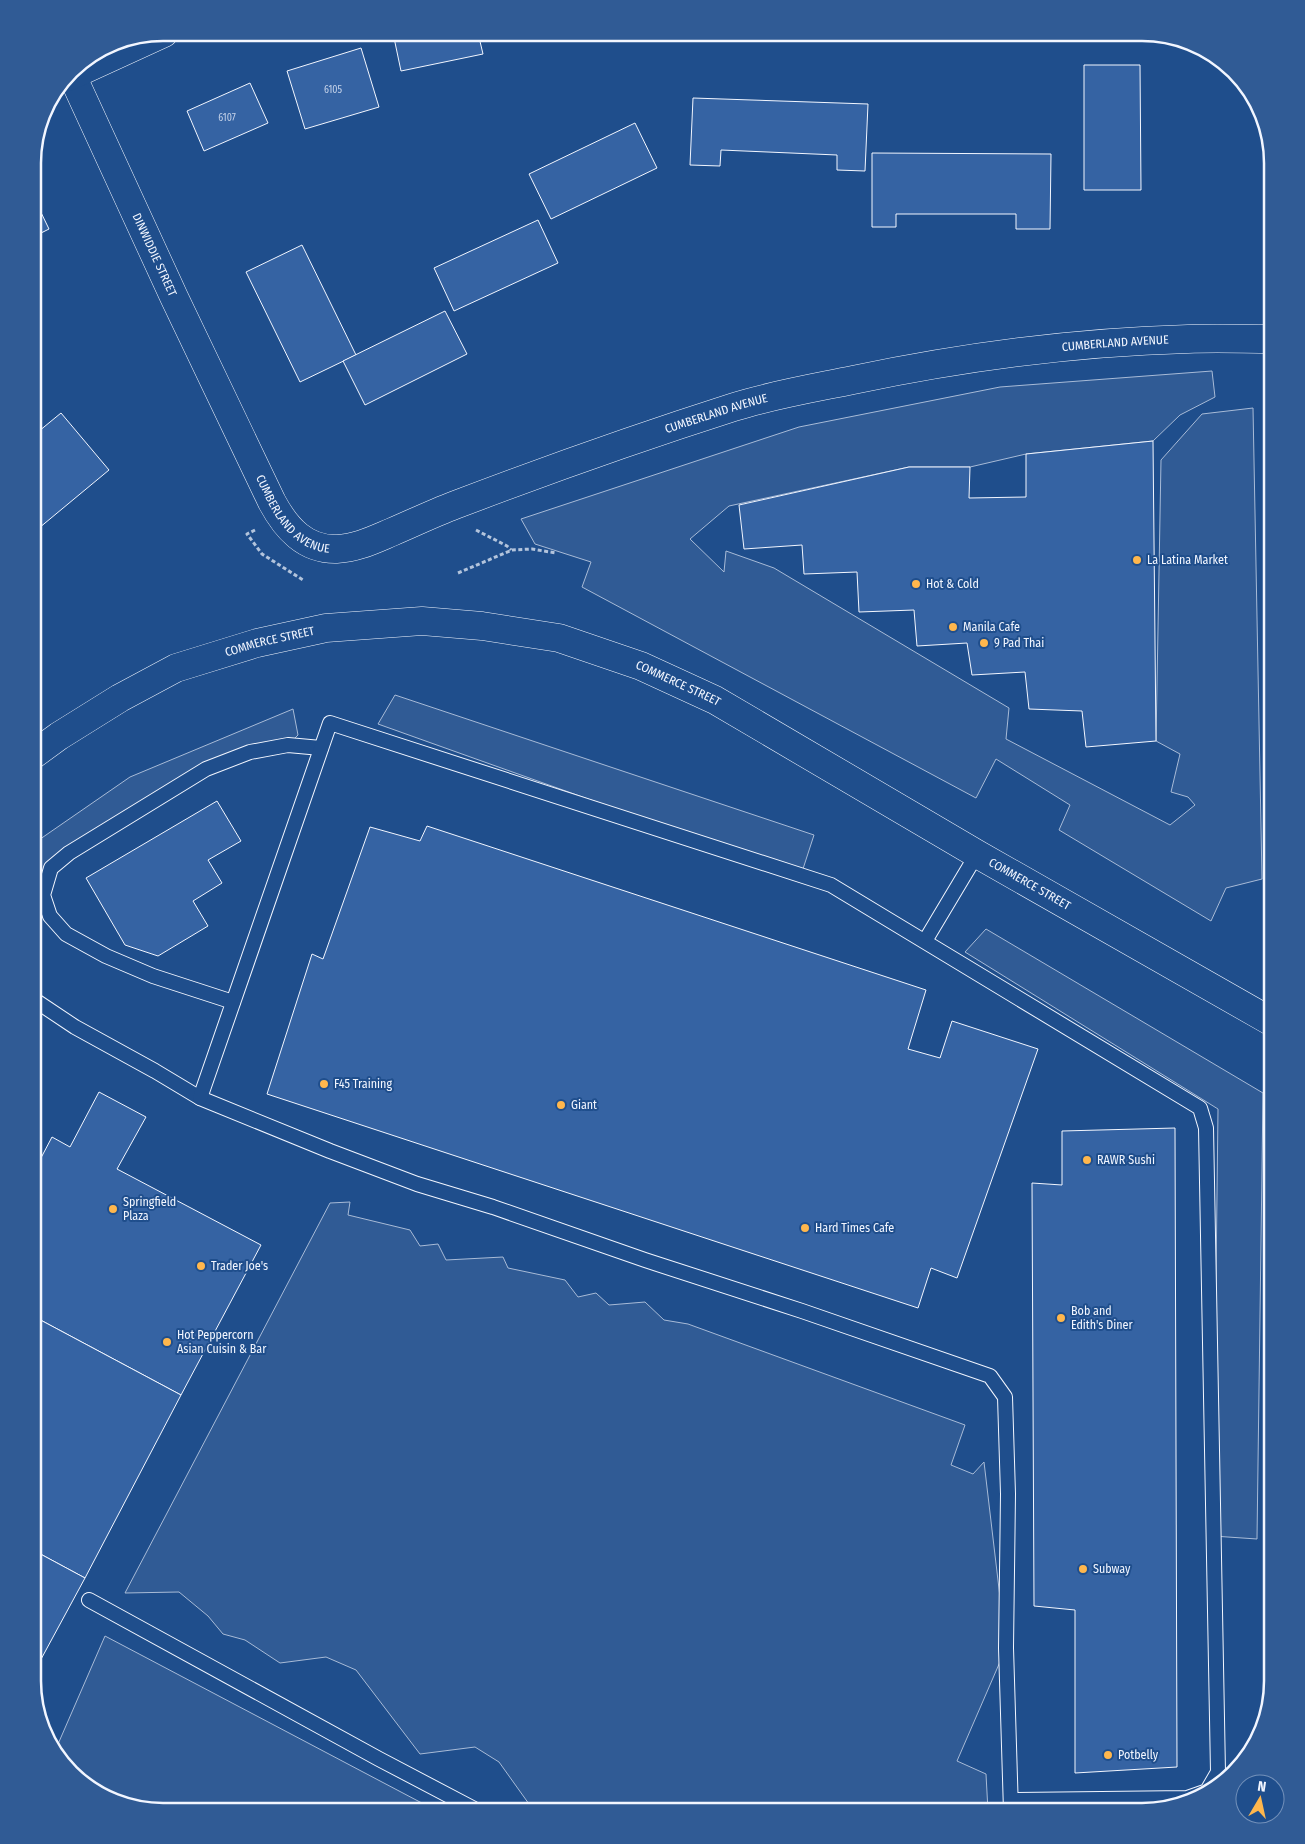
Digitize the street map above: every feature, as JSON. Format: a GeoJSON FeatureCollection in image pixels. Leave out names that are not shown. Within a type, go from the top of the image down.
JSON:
{"type":"FeatureCollection","features":[{"type":"Feature","properties":{"kind":"street"},"geometry":{"type":"LineString","coordinates":[[92,65],[135,45]]}},
{"type":"Feature","properties":{"kind":"street","name":"DINWIDDIE STREET"},"geometry":{"type":"LineString","coordinates":[[73,82],[240,436]]}},
{"type":"Feature","properties":{"kind":"street","name":"CUMBERLAND AVENUE"},"geometry":{"type":"LineString","coordinates":[[240,436],[283,522],[300,538],[312,544],[334,549],[357,547],[444,510],[517,482],[737,406],[918,366],[1078,347],[1188,339],[1264,339]]}},
{"type":"Feature","properties":{"kind":"street","name":"COMMERCE STREET"},"geometry":{"type":"LineString","coordinates":[[42,749],[120,698],[176,668],[248,645],[326,628],[422,621],[482,626],[559,638],[641,666],[715,700],[977,854],[1264,1017]]}},
{"type":"Feature","properties":{"kind":"lane"},"geometry":{"type":"LineString","coordinates":[[200,1098],[330,723],[831,885],[1200,1108],[1206,1128],[1218,1772],[1215,1778]]}},
{"type":"Feature","properties":{"kind":"lane"},"geometry":{"type":"LineString","coordinates":[[232,1002],[153,976],[106,956],[66,934],[50,916],[43,895],[51,868],[69,853],[206,769],[250,752],[288,745],[321,748]]}},
{"type":"Feature","properties":{"kind":"lane"},"geometry":{"type":"LineString","coordinates":[[925,941],[977,854]]}},
{"type":"Feature","properties":{"kind":"lane"},"geometry":{"type":"LineString","coordinates":[[41,1005],[75,1027],[200,1098],[417,1184],[493,1207],[990,1376],[1005,1397],[1008,1494],[1006,1648],[1011,1803]]}},
{"type":"Feature","properties":{"kind":"lane"},"geometry":{"type":"LineString","coordinates":[[89,1600],[461,1802]]}},
{"type":"Feature","properties":{"kind":"lane"},"geometry":{"type":"LineString","coordinates":[[1078,1803],[1174,1799]]}},
{"type":"Feature","properties":{"kind":"path"},"geometry":{"type":"LineString","coordinates":[[458,573],[512,550],[532,549],[556,553]]}},
{"type":"Feature","properties":{"kind":"shaded area"},"geometry":{"type":"Polygon","coordinates":[[[1212,371],[1215,397],[1180,415],[1153,441],[1026,454],[970,467],[909,467],[729,506],[690,539],[724,572],[726,551],[774,568],[1009,708],[1006,739],[1170,825],[1195,805],[1188,797],[1171,792],[1180,754],[1156,741],[1161,460],[1202,414],[1253,408],[1262,879],[1226,888],[1211,921],[1059,830],[1070,805],[996,759],[976,798],[582,587],[591,562],[535,544],[521,519],[799,427],[1000,387],[1212,371]]]}},
{"type":"Feature","properties":{"kind":"shaded area"},"geometry":{"type":"Polygon","coordinates":[[[395,695],[814,835],[801,875],[378,724],[395,695]]]}},
{"type":"Feature","properties":{"kind":"shaded area"},"geometry":{"type":"Polygon","coordinates":[[[293,709],[298,735],[288,745],[205,769],[51,868],[47,882],[42,889],[42,838],[130,777],[293,709]]]}},
{"type":"Feature","properties":{"kind":"shaded area"},"geometry":{"type":"Polygon","coordinates":[[[986,929],[1263,1093],[1257,1539],[1213,1536],[1218,1109],[965,952],[986,929]]]}},
{"type":"Feature","properties":{"kind":"shaded area"},"geometry":{"type":"Polygon","coordinates":[[[350,1202],[348,1215],[410,1230],[420,1246],[438,1244],[446,1260],[503,1257],[508,1268],[565,1280],[578,1297],[596,1293],[609,1305],[645,1302],[664,1320],[688,1324],[965,1425],[951,1465],[973,1474],[984,1462],[1006,1648],[957,1761],[986,1774],[988,1803],[528,1802],[499,1762],[475,1747],[420,1754],[356,1670],[326,1657],[280,1663],[245,1640],[223,1634],[208,1616],[179,1592],[125,1593],[330,1203],[350,1202]]]}},
{"type":"Feature","properties":{"kind":"shaded area"},"geometry":{"type":"Polygon","coordinates":[[[105,1636],[420,1802],[156,1802],[132,1799],[102,1786],[89,1777],[77,1767],[59,1743],[105,1636]]]}},
{"type":"Feature","properties":{"kind":"building"},"geometry":{"type":"Polygon","coordinates":[[[395,41],[480,41],[483,54],[401,71],[395,41]]]}},
{"type":"Feature","properties":{"kind":"building"},"geometry":{"type":"Polygon","coordinates":[[[361,48],[379,107],[305,129],[287,71],[361,48]]]}},
{"type":"Feature","properties":{"kind":"building"},"geometry":{"type":"Polygon","coordinates":[[[1084,65],[1140,65],[1141,190],[1084,190],[1084,65]]]}},
{"type":"Feature","properties":{"kind":"building"},"geometry":{"type":"Polygon","coordinates":[[[250,83],[268,123],[204,151],[187,111],[250,83]]]}},
{"type":"Feature","properties":{"kind":"building"},"geometry":{"type":"Polygon","coordinates":[[[693,98],[868,104],[865,171],[837,170],[837,155],[721,150],[720,166],[690,165],[693,98]]]}},
{"type":"Feature","properties":{"kind":"building"},"geometry":{"type":"Polygon","coordinates":[[[635,123],[657,168],[551,219],[529,174],[635,123]]]}},
{"type":"Feature","properties":{"kind":"building"},"geometry":{"type":"Polygon","coordinates":[[[872,153],[1051,154],[1050,229],[1016,229],[1016,214],[896,214],[896,227],[872,227],[872,153]]]}},
{"type":"Feature","properties":{"kind":"building"},"geometry":{"type":"Polygon","coordinates":[[[42,214],[49,229],[42,233],[42,214]]]}},
{"type":"Feature","properties":{"kind":"building"},"geometry":{"type":"Polygon","coordinates":[[[538,220],[558,263],[454,311],[434,268],[538,220]]]}},
{"type":"Feature","properties":{"kind":"building"},"geometry":{"type":"Polygon","coordinates":[[[302,245],[356,355],[300,382],[246,272],[302,245]]]}},
{"type":"Feature","properties":{"kind":"building"},"geometry":{"type":"Polygon","coordinates":[[[445,311],[467,354],[365,405],[343,361],[445,311]]]}},
{"type":"Feature","properties":{"kind":"building"},"geometry":{"type":"Polygon","coordinates":[[[61,413],[109,470],[42,526],[42,429],[61,413]]]}},
{"type":"Feature","properties":{"kind":"building"},"geometry":{"type":"Polygon","coordinates":[[[1153,441],[1156,741],[1086,747],[1082,711],[1029,709],[1025,672],[972,675],[967,643],[917,646],[914,610],[859,612],[857,572],[804,574],[802,545],[744,549],[739,505],[909,467],[970,467],[969,498],[1026,497],[1026,454],[1153,441]]]}},
{"type":"Feature","properties":{"kind":"building"},"geometry":{"type":"Polygon","coordinates":[[[217,801],[241,841],[208,860],[222,883],[193,901],[208,926],[158,956],[125,945],[86,878],[217,801]]]}},
{"type":"Feature","properties":{"kind":"building"},"geometry":{"type":"Polygon","coordinates":[[[427,826],[926,990],[908,1049],[940,1058],[952,1021],[1038,1049],[957,1278],[931,1268],[918,1308],[267,1094],[312,954],[323,959],[370,827],[420,841],[427,826]]]}},
{"type":"Feature","properties":{"kind":"building","name":"Springfield Plaza"},"geometry":{"type":"Polygon","coordinates":[[[99,1092],[146,1117],[117,1169],[261,1245],[181,1395],[41,1320],[41,1157],[52,1137],[70,1147],[99,1092]]]}},
{"type":"Feature","properties":{"kind":"building"},"geometry":{"type":"Polygon","coordinates":[[[1175,1128],[1177,1767],[1075,1773],[1075,1610],[1034,1606],[1032,1183],[1062,1185],[1062,1131],[1175,1128]]]}},
{"type":"Feature","properties":{"kind":"building"},"geometry":{"type":"Polygon","coordinates":[[[41,1320],[181,1395],[85,1578],[41,1554],[41,1320]]]}},
{"type":"Feature","properties":{"kind":"building"},"geometry":{"type":"Polygon","coordinates":[[[41,1554],[85,1578],[41,1659],[41,1554]]]}},
{"type":"Feature","properties":{"kind":"place","name":"La Latina Market"},"geometry":{"type":"Point","coordinates":[1137,560]}},
{"type":"Feature","properties":{"kind":"place","name":"Hot & Cold"},"geometry":{"type":"Point","coordinates":[916,584]}},
{"type":"Feature","properties":{"kind":"place","name":"Manila Cafe"},"geometry":{"type":"Point","coordinates":[953,627]}},
{"type":"Feature","properties":{"kind":"place","name":"9 Pad Thai"},"geometry":{"type":"Point","coordinates":[984,643]}},
{"type":"Feature","properties":{"kind":"place","name":"F45 Training"},"geometry":{"type":"Point","coordinates":[324,1084]}},
{"type":"Feature","properties":{"kind":"place","name":"Giant"},"geometry":{"type":"Point","coordinates":[561,1105]}},
{"type":"Feature","properties":{"kind":"place","name":"RAWR Sushi"},"geometry":{"type":"Point","coordinates":[1087,1160]}},
{"type":"Feature","properties":{"kind":"place","name":"Springfield Plaza"},"geometry":{"type":"Point","coordinates":[113,1209]}},
{"type":"Feature","properties":{"kind":"place","name":"Hard Times Cafe"},"geometry":{"type":"Point","coordinates":[805,1228]}},
{"type":"Feature","properties":{"kind":"place","name":"Trader Joe's"},"geometry":{"type":"Point","coordinates":[201,1266]}},
{"type":"Feature","properties":{"kind":"place","name":"Bob and Edith's Diner"},"geometry":{"type":"Point","coordinates":[1061,1318]}},
{"type":"Feature","properties":{"kind":"place","name":"Hot Peppercorn Asian Cuisin & Bar"},"geometry":{"type":"Point","coordinates":[167,1342]}},
{"type":"Feature","properties":{"kind":"place","name":"Subway"},"geometry":{"type":"Point","coordinates":[1083,1569]}},
{"type":"Feature","properties":{"kind":"place","name":"Potbelly"},"geometry":{"type":"Point","coordinates":[1108,1755]}}]}
